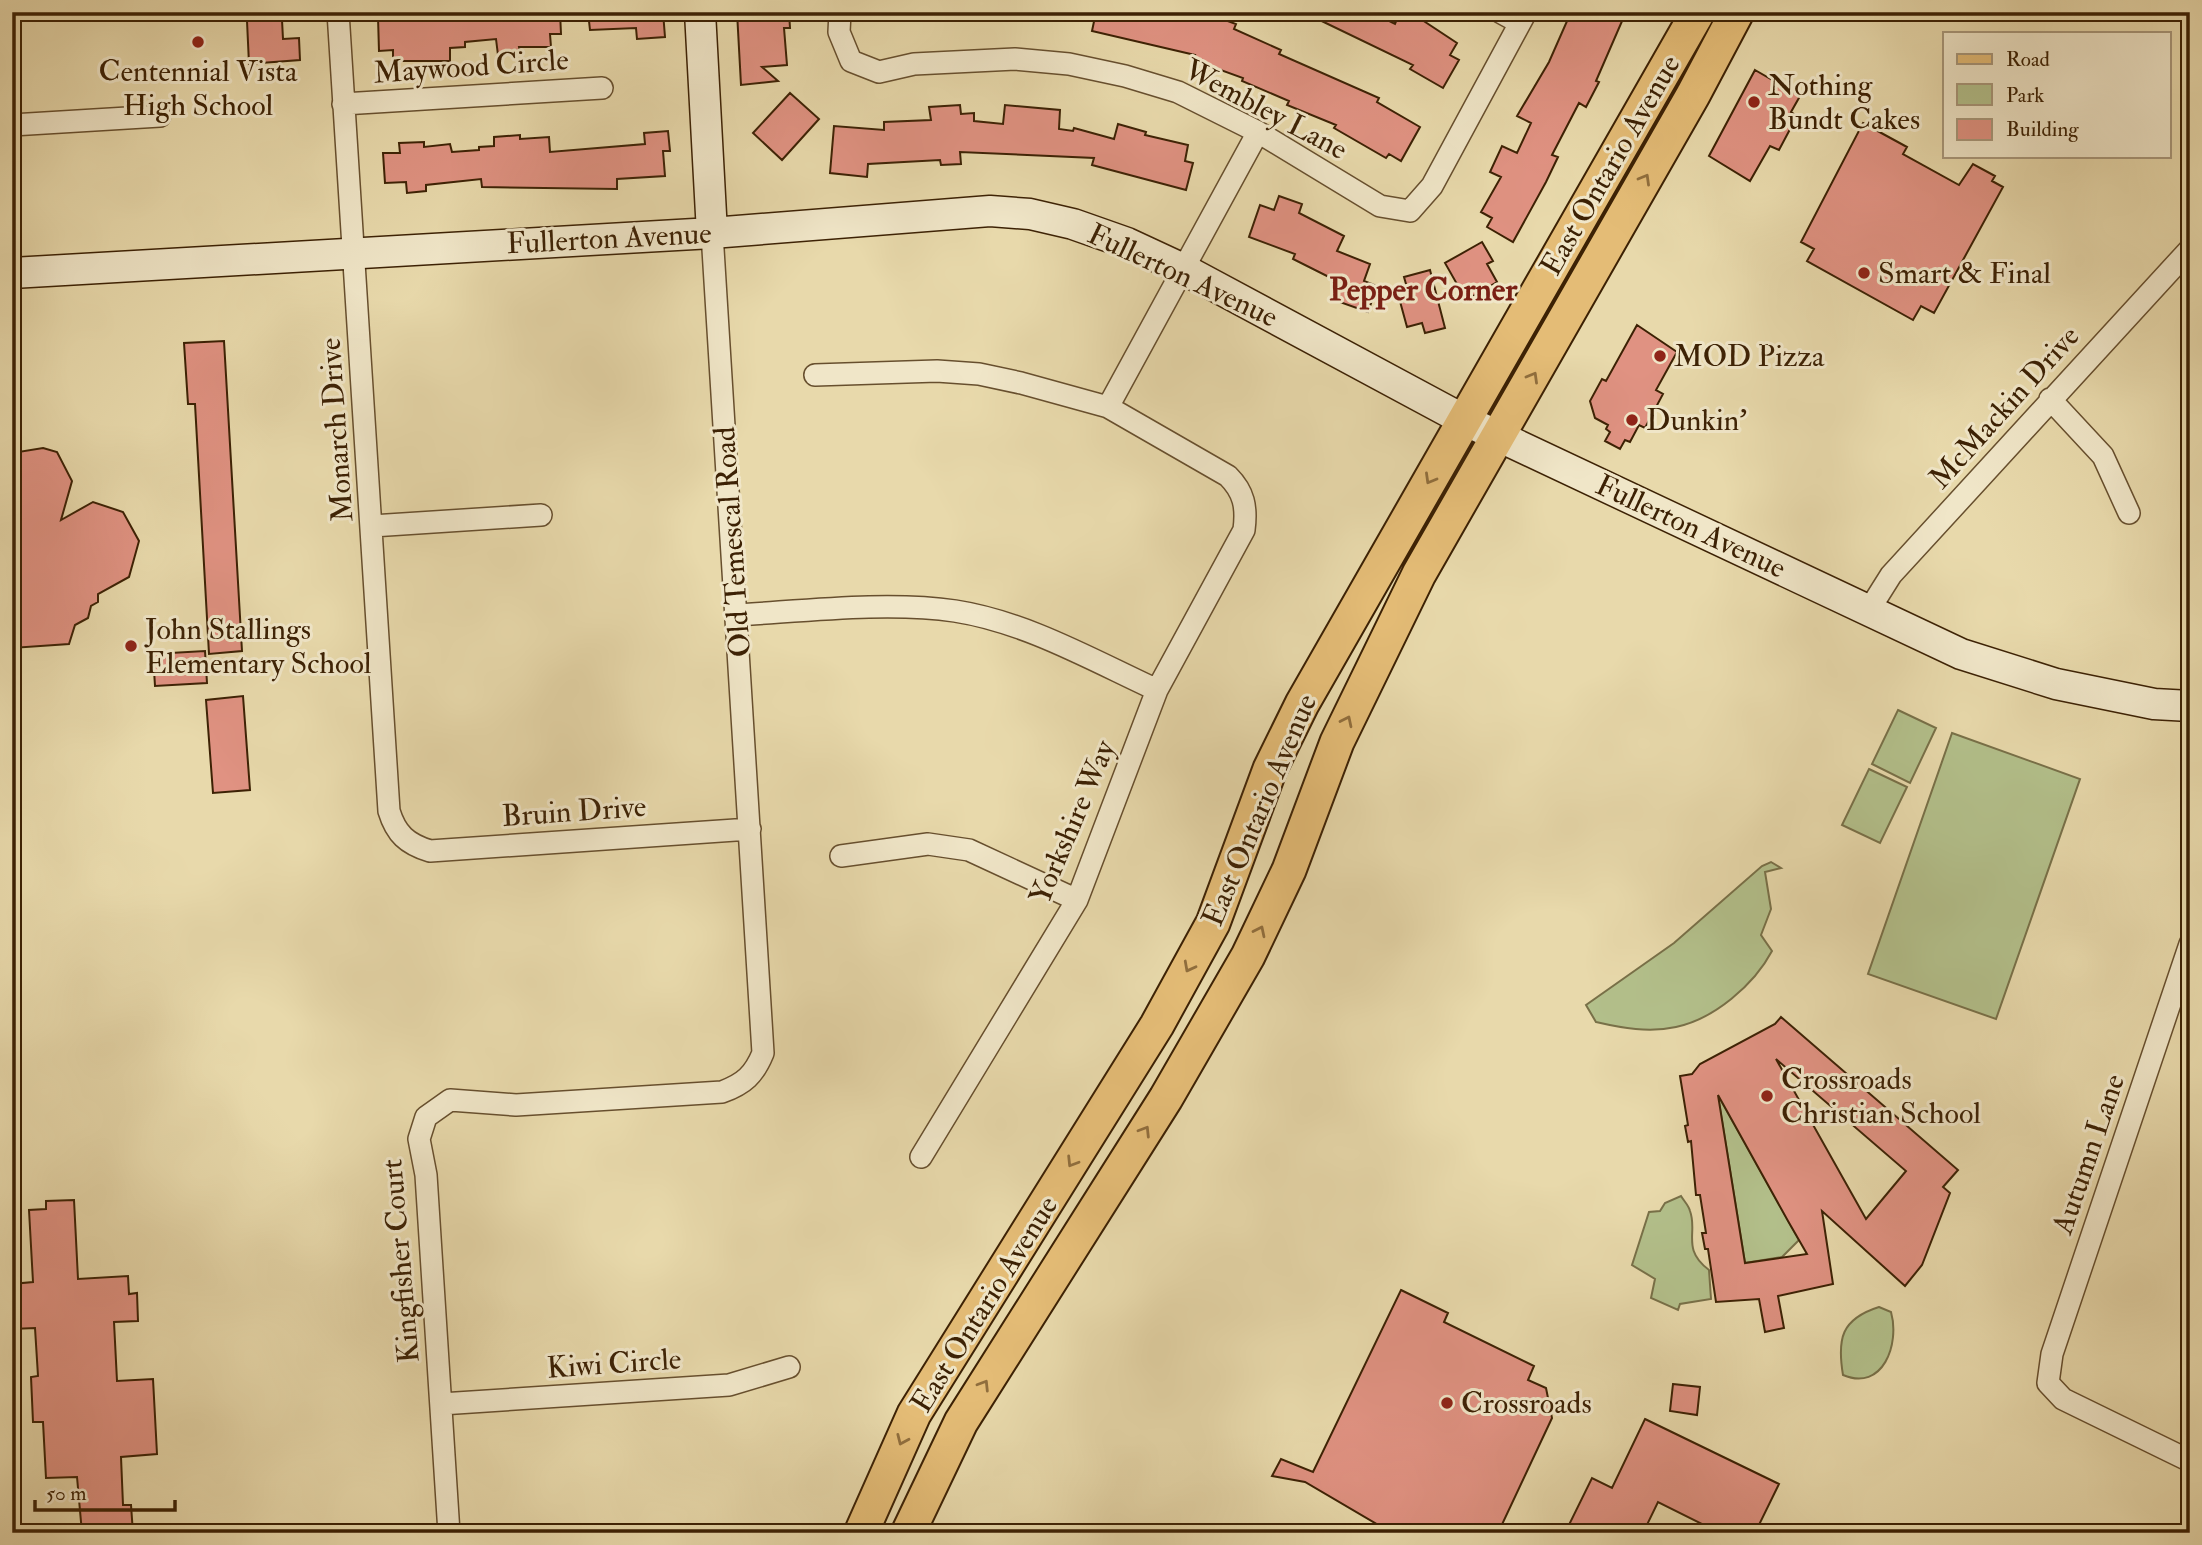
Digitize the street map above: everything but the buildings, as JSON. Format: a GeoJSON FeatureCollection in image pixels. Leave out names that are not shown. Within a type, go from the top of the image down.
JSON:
{"type":"FeatureCollection","features":[{"type":"Feature","properties":{"kind":"main road","name":"Old Temescal Road"},"geometry":{"type":"LineString","coordinates":[[700,12],[712,233]]}},
{"type":"Feature","properties":{"kind":"main road","name":"East Ontario Avenue"},"geometry":{"type":"LineString","coordinates":[[861,1533],[914,1414],[1157,1026],[1213,923],[1270,769],[1302,704],[1698,12]]}},
{"type":"Feature","properties":{"kind":"main road","name":"East Ontario Avenue"},"geometry":{"type":"LineString","coordinates":[[908,1533],[961,1422],[1167,1098],[1248,956],[1289,870],[1337,741],[1419,574],[1693,95],[1737,12]]}},
{"type":"Feature","properties":{"kind":"main road","name":"Fullerton Avenue"},"geometry":{"type":"LineString","coordinates":[[12,273],[712,233],[990,211],[1030,214],[1073,224],[1183,270],[1464,420],[1961,654],[2056,684],[2154,704],[2190,706]]}},
{"type":"Feature","properties":{"kind":"street","name":"Monarch Drive"},"geometry":{"type":"LineString","coordinates":[[338,12],[389,811],[394,826],[404,839]]}},
{"type":"Feature","properties":{"kind":"street","name":"Wembley Lane"},"geometry":{"type":"LineString","coordinates":[[840,12],[839,32],[851,61],[879,72],[914,64],[1015,59],[1069,64],[1178,92],[1258,132],[1380,206],[1410,211],[1432,186],[1523,18]]}},
{"type":"Feature","properties":{"kind":"street"},"geometry":{"type":"LineString","coordinates":[[1500,12],[1523,18]]}},
{"type":"Feature","properties":{"kind":"street","name":"Maywood Circle"},"geometry":{"type":"LineString","coordinates":[[344,104],[602,88]]}},
{"type":"Feature","properties":{"kind":"street"},"geometry":{"type":"LineString","coordinates":[[12,125],[160,116]]}},
{"type":"Feature","properties":{"kind":"street"},"geometry":{"type":"LineString","coordinates":[[815,375],[937,371],[979,374],[1108,407],[1258,132]]}},
{"type":"Feature","properties":{"kind":"street","name":"Old Temescal Road"},"geometry":{"type":"LineString","coordinates":[[712,233],[763,1043],[763,1053],[756,1070]]}},
{"type":"Feature","properties":{"kind":"street","name":"McMackin Drive"},"geometry":{"type":"LineString","coordinates":[[1869,610],[1891,575],[2190,248]]}},
{"type":"Feature","properties":{"kind":"street"},"geometry":{"type":"LineString","coordinates":[[2050,399],[2103,456],[2129,513]]}},
{"type":"Feature","properties":{"kind":"street","name":"Yorkshire Way"},"geometry":{"type":"LineString","coordinates":[[922,1157],[1077,900],[1157,690],[1244,530],[1246,513],[1243,498],[1228,476],[1108,407]]}},
{"type":"Feature","properties":{"kind":"street"},"geometry":{"type":"LineString","coordinates":[[372,526],[541,514]]}},
{"type":"Feature","properties":{"kind":"street"},"geometry":{"type":"LineString","coordinates":[[737,615],[882,608],[955,611],[1037,633],[1157,690]]}},
{"type":"Feature","properties":{"kind":"street","name":"Bruin Drive"},"geometry":{"type":"LineString","coordinates":[[404,839],[430,851],[750,829]]}},
{"type":"Feature","properties":{"kind":"street"},"geometry":{"type":"LineString","coordinates":[[841,856],[928,844],[969,850],[1077,900]]}},
{"type":"Feature","properties":{"kind":"street","name":"Autumn Lane"},"geometry":{"type":"LineString","coordinates":[[2190,944],[2052,1354],[2048,1383],[2063,1399],[2190,1461]]}},
{"type":"Feature","properties":{"kind":"street","name":"Kingfisher Court"},"geometry":{"type":"LineString","coordinates":[[449,1533],[426,1175],[419,1139],[426,1117],[450,1100],[516,1105],[722,1091],[742,1085],[756,1070]]}},
{"type":"Feature","properties":{"kind":"street","name":"Kiwi Circle"},"geometry":{"type":"LineString","coordinates":[[441,1404],[729,1385],[789,1367]]}},
{"type":"Feature","properties":{"kind":"green space"},"geometry":{"type":"Polygon","coordinates":[[[1898,710],[1936,728],[1910,783],[1872,764],[1898,710]]]}},
{"type":"Feature","properties":{"kind":"green space"},"geometry":{"type":"Polygon","coordinates":[[[1952,733],[2080,779],[1996,1019],[1868,974],[1952,733]]]}},
{"type":"Feature","properties":{"kind":"green space"},"geometry":{"type":"Polygon","coordinates":[[[1869,769],[1907,787],[1880,843],[1842,825],[1869,769]]]}},
{"type":"Feature","properties":{"kind":"green space"},"geometry":{"type":"Polygon","coordinates":[[[1771,862],[1781,868],[1765,872],[1771,909],[1761,935],[1772,951],[1755,976],[1732,999],[1704,1017],[1666,1029],[1626,1028],[1596,1022],[1586,1005],[1674,943],[1762,866],[1771,862]]]}},
{"type":"Feature","properties":{"kind":"green space"},"geometry":{"type":"Polygon","coordinates":[[[1709,1079],[1799,1240],[1782,1257],[1745,1263],[1719,1102],[1709,1079]]]}},
{"type":"Feature","properties":{"kind":"green space"},"geometry":{"type":"Polygon","coordinates":[[[1681,1196],[1689,1207],[1692,1219],[1695,1255],[1709,1270],[1711,1299],[1680,1304],[1678,1310],[1651,1298],[1655,1279],[1632,1265],[1649,1212],[1660,1211],[1665,1203],[1681,1196]]]}},
{"type":"Feature","properties":{"kind":"green space"},"geometry":{"type":"Polygon","coordinates":[[[1879,1307],[1891,1312],[1893,1325],[1893,1338],[1885,1362],[1869,1377],[1843,1375],[1841,1351],[1844,1332],[1856,1318],[1879,1307]]]}},
{"type":"Feature","properties":{"kind":"place","name":"Centennial Vista High School"},"geometry":{"type":"Point","coordinates":[198,42]}},
{"type":"Feature","properties":{"kind":"place","name":"Nothing Bundt Cakes"},"geometry":{"type":"Point","coordinates":[1754,102]}},
{"type":"Feature","properties":{"kind":"place","name":"Smart & Final"},"geometry":{"type":"Point","coordinates":[1864,273]}},
{"type":"Feature","properties":{"kind":"place","name":"MOD Pizza"},"geometry":{"type":"Point","coordinates":[1660,356]}},
{"type":"Feature","properties":{"kind":"place","name":"Dunkin'"},"geometry":{"type":"Point","coordinates":[1632,420]}},
{"type":"Feature","properties":{"kind":"place","name":"John Stallings Elementary School"},"geometry":{"type":"Point","coordinates":[131,646]}},
{"type":"Feature","properties":{"kind":"place","name":"Crossroads Christian School"},"geometry":{"type":"Point","coordinates":[1767,1096]}},
{"type":"Feature","properties":{"kind":"place","name":"Crossroads"},"geometry":{"type":"Point","coordinates":[1447,1403]}},
{"type":"Feature","properties":{"kind":"district","name":"Pepper Corner"},"geometry":{"type":"Point","coordinates":[1423,289]}}]}
